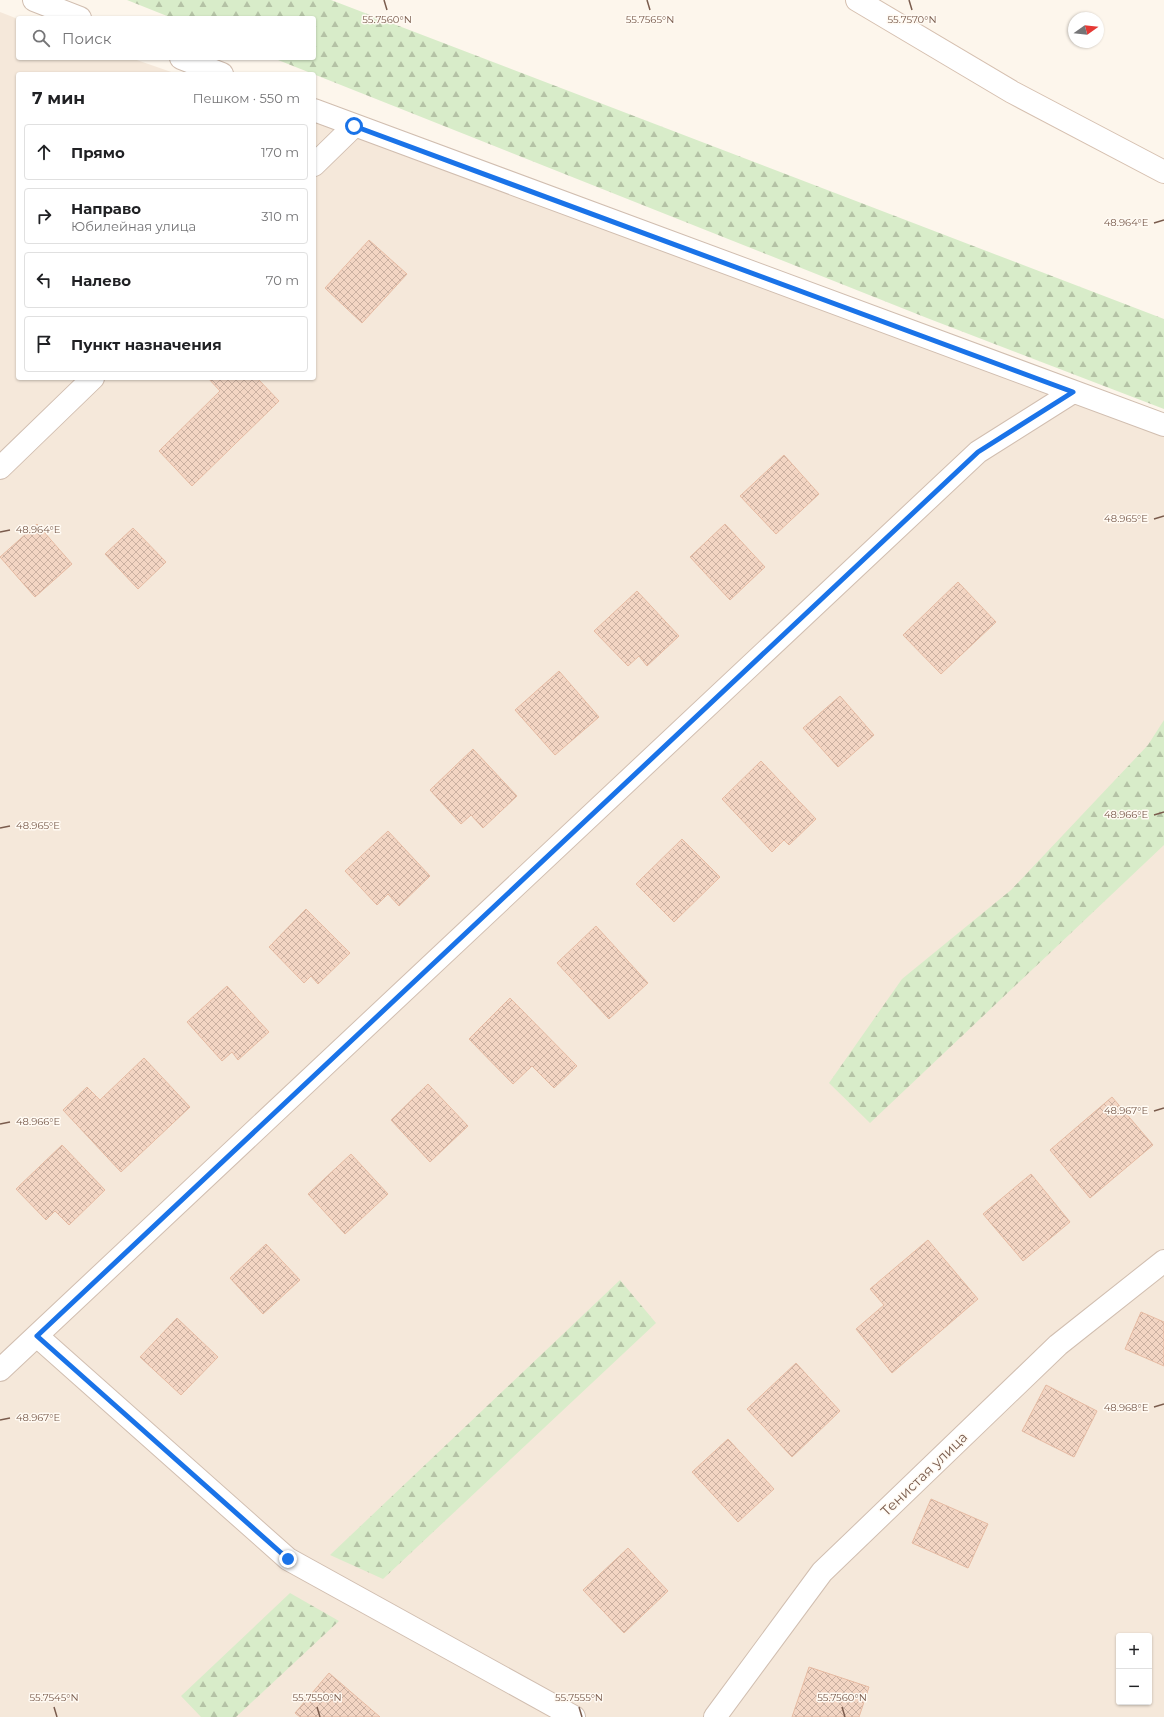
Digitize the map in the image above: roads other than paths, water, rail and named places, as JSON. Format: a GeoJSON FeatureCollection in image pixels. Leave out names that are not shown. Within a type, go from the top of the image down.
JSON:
{"type":"FeatureCollection","features":[{"type":"Feature","properties":{"kind":"street"},"geometry":{"type":"LineString","coordinates":[[34,0],[75,16]]}},
{"type":"Feature","properties":{"kind":"street"},"geometry":{"type":"LineString","coordinates":[[857,0],[1012,92],[1164,172]]}},
{"type":"Feature","properties":{"kind":"street"},"geometry":{"type":"LineString","coordinates":[[186,60],[217,72]]}},
{"type":"Feature","properties":{"kind":"street"},"geometry":{"type":"LineString","coordinates":[[316,111],[1164,425]]}},
{"type":"Feature","properties":{"kind":"street"},"geometry":{"type":"LineString","coordinates":[[316,163],[354,126]]}},
{"type":"Feature","properties":{"kind":"street"},"geometry":{"type":"LineString","coordinates":[[0,468],[91,380]]}},
{"type":"Feature","properties":{"kind":"street"},"geometry":{"type":"LineString","coordinates":[[0,1370],[978,452],[1073,392]]}},
{"type":"Feature","properties":{"kind":"street","name":"Тенистая улица"},"geometry":{"type":"LineString","coordinates":[[715,1717],[822,1572],[1058,1345],[1164,1262]]}},
{"type":"Feature","properties":{"kind":"street"},"geometry":{"type":"LineString","coordinates":[[37,1336],[288,1559],[574,1717]]}}]}
